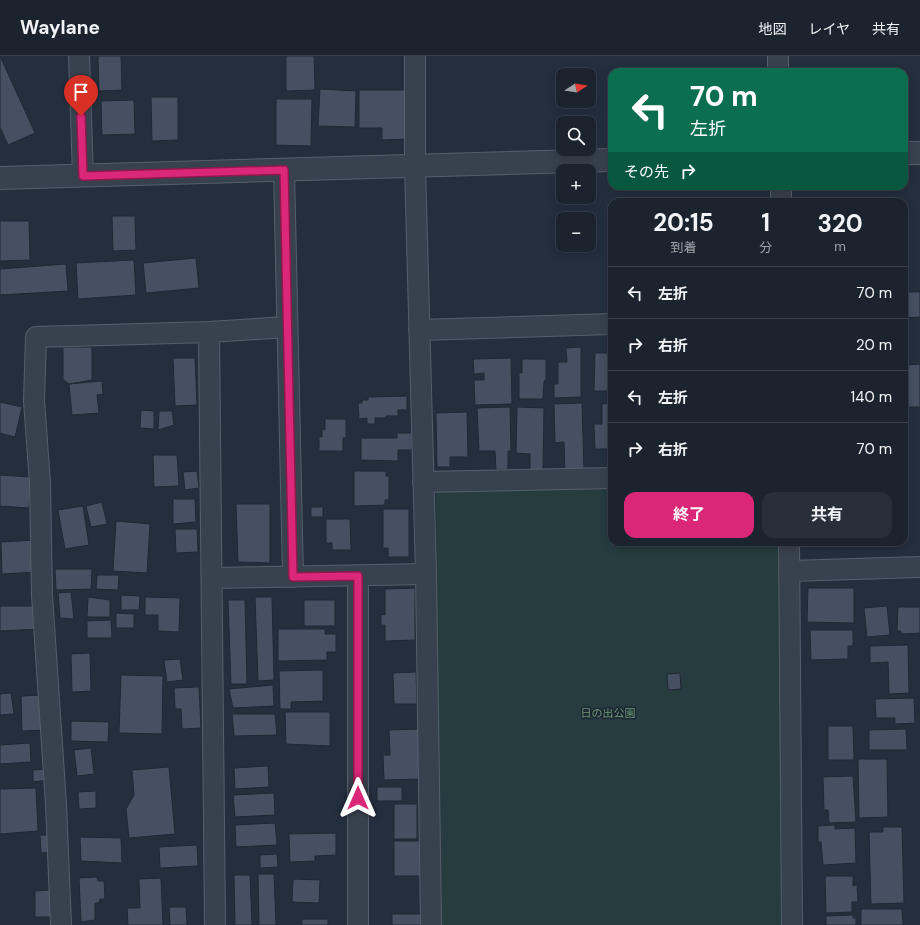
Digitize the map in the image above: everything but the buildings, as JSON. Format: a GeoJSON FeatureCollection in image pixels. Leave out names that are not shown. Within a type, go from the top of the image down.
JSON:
{"type":"FeatureCollection","features":[{"type":"Feature","properties":{"kind":"street"},"geometry":{"type":"LineString","coordinates":[[79,56],[83,176]]}},
{"type":"Feature","properties":{"kind":"street"},"geometry":{"type":"LineString","coordinates":[[415,56],[415,166],[426,574],[431,925]]}},
{"type":"Feature","properties":{"kind":"street"},"geometry":{"type":"LineString","coordinates":[[778,56],[778,68]]}},
{"type":"Feature","properties":{"kind":"street"},"geometry":{"type":"LineString","coordinates":[[908,153],[920,153]]}},
{"type":"Feature","properties":{"kind":"street"},"geometry":{"type":"LineString","coordinates":[[0,178],[608,160]]}},
{"type":"Feature","properties":{"kind":"street"},"geometry":{"type":"LineString","coordinates":[[284,170],[293,577]]}},
{"type":"Feature","properties":{"kind":"street"},"geometry":{"type":"LineString","coordinates":[[419,330],[608,324]]}},
{"type":"Feature","properties":{"kind":"street"},"geometry":{"type":"LineString","coordinates":[[61,925],[56,804],[42,595],[40,483],[34,401],[36,337],[209,332],[287,327]]}},
{"type":"Feature","properties":{"kind":"street"},"geometry":{"type":"LineString","coordinates":[[209,332],[215,925]]}},
{"type":"Feature","properties":{"kind":"street"},"geometry":{"type":"LineString","coordinates":[[423,482],[608,478]]}},
{"type":"Feature","properties":{"kind":"street"},"geometry":{"type":"LineString","coordinates":[[789,546],[792,925]]}},
{"type":"Feature","properties":{"kind":"street"},"geometry":{"type":"LineString","coordinates":[[790,571],[920,567]]}},
{"type":"Feature","properties":{"kind":"street"},"geometry":{"type":"LineString","coordinates":[[212,578],[426,574]]}},
{"type":"Feature","properties":{"kind":"street"},"geometry":{"type":"LineString","coordinates":[[358,576],[358,925]]}},
{"type":"Feature","properties":{"kind":"green space","name":"日の出公園"},"geometry":{"type":"Polygon","coordinates":[[[608,486],[608,546],[778,546],[782,925],[439,925],[436,494],[444,488],[608,486]]]}},
{"type":"Feature","properties":{"kind":"route"},"geometry":{"type":"LineString","coordinates":[[81,116],[83,176],[284,170],[293,577],[358,576],[358,798]]}}]}
